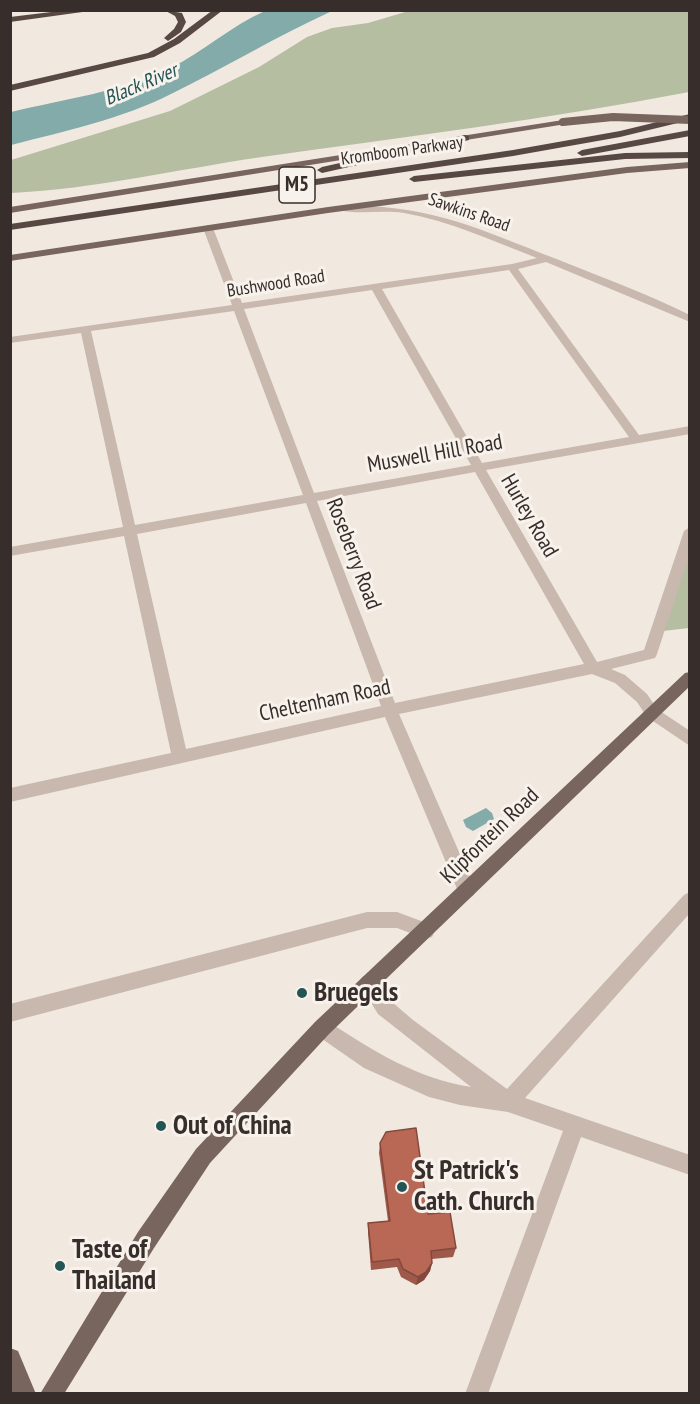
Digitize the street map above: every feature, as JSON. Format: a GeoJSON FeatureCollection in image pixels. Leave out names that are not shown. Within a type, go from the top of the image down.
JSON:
{"type":"FeatureCollection","features":[{"type":"Feature","properties":{"kind":"highway"},"geometry":{"type":"LineString","coordinates":[[10,19],[60,10]]}},
{"type":"Feature","properties":{"kind":"highway"},"geometry":{"type":"LineString","coordinates":[[10,19],[93,10]]}},
{"type":"Feature","properties":{"kind":"highway"},"geometry":{"type":"LineString","coordinates":[[10,80],[122,57],[148,49],[178,30],[182,22],[178,15],[168,10]]}},
{"type":"Feature","properties":{"kind":"highway"},"geometry":{"type":"LineString","coordinates":[[10,88],[151,55],[177,41],[219,10]]}},
{"type":"Feature","properties":{"kind":"highway","name":"Kromboom Parkway"},"geometry":{"type":"LineString","coordinates":[[10,227],[564,145],[690,119]]}},
{"type":"Feature","properties":{"kind":"highway","name":"Kromboom Parkway"},"geometry":{"type":"LineString","coordinates":[[10,238],[585,153],[690,133]]}},
{"type":"Feature","properties":{"kind":"highway"},"geometry":{"type":"LineString","coordinates":[[81,216],[318,171],[465,138]]}},
{"type":"Feature","properties":{"kind":"highway"},"geometry":{"type":"LineString","coordinates":[[394,182],[625,156],[690,155]]}},
{"type":"Feature","properties":{"kind":"main road"},"geometry":{"type":"LineString","coordinates":[[10,210],[563,122],[613,117],[690,119]]}},
{"type":"Feature","properties":{"kind":"main road"},"geometry":{"type":"LineString","coordinates":[[328,210],[627,170],[690,165]]}},
{"type":"Feature","properties":{"kind":"main road","name":"Sawkins Road"},"geometry":{"type":"LineString","coordinates":[[10,258],[328,210]]}},
{"type":"Feature","properties":{"kind":"main road","name":"Klipfontein Road"},"geometry":{"type":"LineString","coordinates":[[51,1394],[152,1232],[203,1156],[321,1028],[426,931],[690,677]]}},
{"type":"Feature","properties":{"kind":"main road"},"geometry":{"type":"LineString","coordinates":[[10,1359],[25,1394]]}},
{"type":"Feature","properties":{"kind":"street","name":"Sawkins Road"},"geometry":{"type":"LineString","coordinates":[[328,210],[383,208],[434,215],[640,295],[690,319]]}},
{"type":"Feature","properties":{"kind":"street","name":"Roseberry Road"},"geometry":{"type":"LineString","coordinates":[[208,228],[390,710],[467,891]]}},
{"type":"Feature","properties":{"kind":"street","name":"Bushwood Road"},"geometry":{"type":"LineString","coordinates":[[10,340],[512,267],[546,259]]}},
{"type":"Feature","properties":{"kind":"street"},"geometry":{"type":"LineString","coordinates":[[512,267],[636,439]]}},
{"type":"Feature","properties":{"kind":"street","name":"Hurley Road"},"geometry":{"type":"LineString","coordinates":[[375,286],[593,668]]}},
{"type":"Feature","properties":{"kind":"street"},"geometry":{"type":"LineString","coordinates":[[86,329],[180,756]]}},
{"type":"Feature","properties":{"kind":"street","name":"Muswell Hill Road"},"geometry":{"type":"LineString","coordinates":[[10,552],[690,430]]}},
{"type":"Feature","properties":{"kind":"street","name":"Cheltenham Road"},"geometry":{"type":"LineString","coordinates":[[10,795],[650,654],[690,531]]}},
{"type":"Feature","properties":{"kind":"street"},"geometry":{"type":"LineString","coordinates":[[593,668],[620,679],[642,698],[652,713],[667,726],[690,740]]}},
{"type":"Feature","properties":{"kind":"street"},"geometry":{"type":"LineString","coordinates":[[508,1102],[690,900]]}},
{"type":"Feature","properties":{"kind":"street"},"geometry":{"type":"LineString","coordinates":[[10,1013],[368,920],[397,920],[426,931]]}},
{"type":"Feature","properties":{"kind":"street"},"geometry":{"type":"LineString","coordinates":[[368,983],[385,1008],[406,1026],[508,1102]]}},
{"type":"Feature","properties":{"kind":"street"},"geometry":{"type":"LineString","coordinates":[[321,1028],[371,1061],[429,1087],[460,1095],[508,1102],[690,1165]]}},
{"type":"Feature","properties":{"kind":"street"},"geometry":{"type":"LineString","coordinates":[[476,1394],[575,1125]]}},
{"type":"Feature","properties":{"kind":"green space"},"geometry":{"type":"Polygon","coordinates":[[[412,10],[689,11],[689,92],[530,119],[262,157],[105,183],[11,193],[11,160],[170,111],[259,67],[307,37],[332,28],[368,23],[412,10]]]}},
{"type":"Feature","properties":{"kind":"green space"},"geometry":{"type":"Polygon","coordinates":[[[689,547],[689,628],[663,631],[689,547]]]}},
{"type":"Feature","properties":{"kind":"water","name":"Black River"},"geometry":{"type":"Polygon","coordinates":[[[265,11],[332,11],[154,102],[93,124],[11,145],[11,112],[113,89],[153,76],[171,68],[265,11]]]}},
{"type":"Feature","properties":{"kind":"water"},"geometry":{"type":"Polygon","coordinates":[[[486,808],[492,813],[494,819],[473,831],[466,827],[463,820],[486,808]]]}},
{"type":"Feature","properties":{"kind":"building","name":"St Patrick's Cath. Church"},"geometry":{"type":"Polygon","coordinates":[[[416,1128],[428,1214],[450,1212],[456,1248],[431,1251],[432,1263],[426,1272],[418,1277],[403,1269],[399,1259],[372,1262],[368,1223],[390,1221],[380,1143],[386,1132],[416,1128]]]}},
{"type":"Feature","properties":{"kind":"place","name":"Bruegels"},"geometry":{"type":"Point","coordinates":[302,993]}},
{"type":"Feature","properties":{"kind":"place","name":"Out of China"},"geometry":{"type":"Point","coordinates":[161,1126]}},
{"type":"Feature","properties":{"kind":"place","name":"St Patrick's Cath. Church"},"geometry":{"type":"Point","coordinates":[402,1187]}},
{"type":"Feature","properties":{"kind":"place","name":"Taste of Thailand"},"geometry":{"type":"Point","coordinates":[60,1266]}}]}
